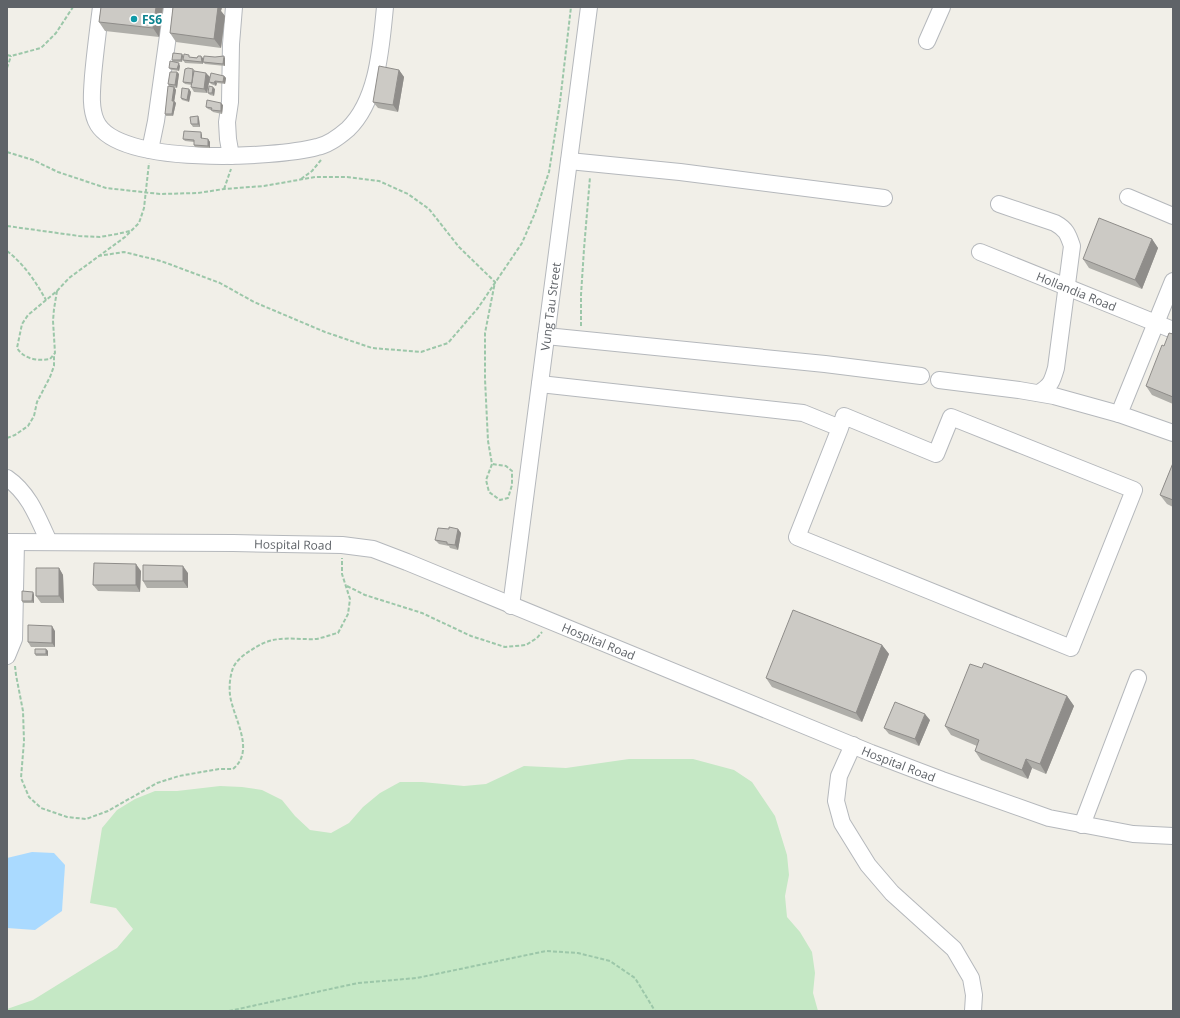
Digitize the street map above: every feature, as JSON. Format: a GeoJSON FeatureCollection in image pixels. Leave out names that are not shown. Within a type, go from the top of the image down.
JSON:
{"type":"FeatureCollection","features":[{"type":"Feature","properties":{"kind":"street"},"geometry":{"type":"LineString","coordinates":[[101,7],[96,40],[92,106],[96,121],[105,133],[117,141],[150,150],[180,155],[231,156],[253,156],[319,147],[333,140],[347,130],[358,119],[366,104],[373,82],[381,49],[385,7]]}},
{"type":"Feature","properties":{"kind":"street"},"geometry":{"type":"LineString","coordinates":[[150,150],[156,121],[172,7]]}},
{"type":"Feature","properties":{"kind":"street"},"geometry":{"type":"LineString","coordinates":[[231,156],[227,122],[230,102],[231,44],[234,7]]}},
{"type":"Feature","properties":{"kind":"street","name":"Vung Tau Street"},"geometry":{"type":"LineString","coordinates":[[511,606],[589,7]]}},
{"type":"Feature","properties":{"kind":"street"},"geometry":{"type":"LineString","coordinates":[[927,41],[942,7]]}},
{"type":"Feature","properties":{"kind":"street"},"geometry":{"type":"LineString","coordinates":[[569,161],[680,172],[884,198]]}},
{"type":"Feature","properties":{"kind":"street"},"geometry":{"type":"LineString","coordinates":[[1128,197],[1173,216]]}},
{"type":"Feature","properties":{"kind":"street"},"geometry":{"type":"LineString","coordinates":[[999,204],[1063,227],[1069,236],[1072,246],[1056,368],[1053,381],[1049,387],[1039,394]]}},
{"type":"Feature","properties":{"kind":"street","name":"Hollandia Road"},"geometry":{"type":"LineString","coordinates":[[980,252],[1173,330]]}},
{"type":"Feature","properties":{"kind":"street"},"geometry":{"type":"LineString","coordinates":[[1119,414],[1173,281]]}},
{"type":"Feature","properties":{"kind":"street"},"geometry":{"type":"LineString","coordinates":[[546,336],[826,364],[921,376]]}},
{"type":"Feature","properties":{"kind":"street"},"geometry":{"type":"LineString","coordinates":[[939,380],[1054,396],[1119,414],[1173,433]]}},
{"type":"Feature","properties":{"kind":"street"},"geometry":{"type":"LineString","coordinates":[[540,384],[802,413],[840,428]]}},
{"type":"Feature","properties":{"kind":"street"},"geometry":{"type":"LineString","coordinates":[[844,416],[936,454],[951,417],[1134,490],[1071,648],[796,537],[840,428],[844,416]]}},
{"type":"Feature","properties":{"kind":"street"},"geometry":{"type":"LineString","coordinates":[[7,478],[13,482],[30,501],[48,542]]}},
{"type":"Feature","properties":{"kind":"street"},"geometry":{"type":"LineString","coordinates":[[11,658],[14,639],[12,542]]}},
{"type":"Feature","properties":{"kind":"street","name":"Hospital Road"},"geometry":{"type":"LineString","coordinates":[[12,542],[342,545],[373,549],[942,780],[1049,818],[1133,834],[1173,836]]}},
{"type":"Feature","properties":{"kind":"street"},"geometry":{"type":"LineString","coordinates":[[1082,825],[1138,678]]}},
{"type":"Feature","properties":{"kind":"street"},"geometry":{"type":"LineString","coordinates":[[853,745],[839,776],[836,801],[842,823],[868,865],[892,893],[954,948],[971,978],[974,995],[973,1011]]}},
{"type":"Feature","properties":{"kind":"path"},"geometry":{"type":"LineString","coordinates":[[7,55],[11,56],[41,48],[56,32],[73,7]]}},
{"type":"Feature","properties":{"kind":"path"},"geometry":{"type":"LineString","coordinates":[[98,256],[124,252],[161,260],[220,283],[254,302],[325,332],[372,348],[421,352],[448,343],[478,308],[522,243],[535,213],[549,172],[560,102],[571,7]]}},
{"type":"Feature","properties":{"kind":"path"},"geometry":{"type":"LineString","coordinates":[[7,68],[11,56]]}},
{"type":"Feature","properties":{"kind":"path"},"geometry":{"type":"LineString","coordinates":[[300,180],[312,171],[321,161],[333,140]]}},
{"type":"Feature","properties":{"kind":"path"},"geometry":{"type":"LineString","coordinates":[[54,353],[50,359],[41,360],[31,359],[21,354],[17,348],[22,324],[28,315],[57,291],[69,278],[125,237],[139,223],[144,208],[150,150]]}},
{"type":"Feature","properties":{"kind":"path"},"geometry":{"type":"LineString","coordinates":[[7,152],[33,160],[58,172],[106,188],[130,192],[160,194],[191,193],[264,186],[315,178],[347,176],[379,181],[408,194],[429,209],[459,247],[495,282]]}},
{"type":"Feature","properties":{"kind":"path"},"geometry":{"type":"LineString","coordinates":[[224,189],[231,170],[231,156]]}},
{"type":"Feature","properties":{"kind":"path"},"geometry":{"type":"LineString","coordinates":[[581,339],[581,287],[591,163]]}},
{"type":"Feature","properties":{"kind":"path"},"geometry":{"type":"LineString","coordinates":[[7,226],[79,236],[100,237],[131,230]]}},
{"type":"Feature","properties":{"kind":"path"},"geometry":{"type":"LineString","coordinates":[[7,251],[18,260],[37,284],[46,300]]}},
{"type":"Feature","properties":{"kind":"path"},"geometry":{"type":"LineString","coordinates":[[492,464],[506,466],[512,471],[512,485],[508,498],[500,500],[489,492],[486,480],[492,464],[488,441],[485,379],[486,333],[495,282]]}},
{"type":"Feature","properties":{"kind":"path"},"geometry":{"type":"LineString","coordinates":[[7,438],[15,435],[28,426],[34,416],[37,402],[54,366],[53,321],[57,291]]}},
{"type":"Feature","properties":{"kind":"path"},"geometry":{"type":"LineString","coordinates":[[11,658],[16,675],[22,711],[24,741],[21,778],[29,797],[41,808],[67,817],[86,819],[108,811],[157,783],[179,776],[219,769],[233,769],[239,764],[244,749],[243,735],[236,718],[230,695],[230,677],[234,666],[244,655],[260,644],[278,638],[320,639],[338,632],[348,614],[350,599],[342,574],[342,545]]}},
{"type":"Feature","properties":{"kind":"path"},"geometry":{"type":"LineString","coordinates":[[346,585],[365,595],[422,612],[471,636],[505,647],[526,645],[538,638],[545,628],[548,620]]}},
{"type":"Feature","properties":{"kind":"path"},"geometry":{"type":"LineString","coordinates":[[229,1011],[358,983],[417,978],[546,951],[578,953],[610,961],[635,978],[655,1011]]}},
{"type":"Feature","properties":{"kind":"green space"},"geometry":{"type":"Polygon","coordinates":[[[629,759],[693,759],[734,770],[752,782],[775,816],[787,855],[789,875],[785,896],[787,917],[800,932],[812,952],[815,973],[813,993],[818,1011],[7,1011],[7,1009],[33,1000],[117,948],[133,929],[116,908],[90,903],[102,828],[117,810],[135,799],[155,791],[177,791],[220,786],[262,790],[282,800],[295,816],[310,830],[331,833],[349,823],[363,807],[380,793],[400,782],[422,782],[464,786],[486,784],[524,766],[566,768],[629,759]]]}},
{"type":"Feature","properties":{"kind":"water"},"geometry":{"type":"Polygon","coordinates":[[[32,852],[54,853],[65,865],[62,911],[35,930],[7,928],[7,858],[32,852]]]}},
{"type":"Feature","properties":{"kind":"building"},"geometry":{"type":"Polygon","coordinates":[[[101,7],[156,7],[153,28],[99,22],[101,7]]]}},
{"type":"Feature","properties":{"kind":"building"},"geometry":{"type":"Polygon","coordinates":[[[173,7],[218,7],[214,39],[170,33],[173,7]]]}},
{"type":"Feature","properties":{"kind":"building"},"geometry":{"type":"Polygon","coordinates":[[[173,53],[182,54],[181,60],[172,60],[173,53]]]}},
{"type":"Feature","properties":{"kind":"building"},"geometry":{"type":"Polygon","coordinates":[[[184,54],[189,55],[189,57],[197,58],[198,56],[201,56],[202,62],[183,60],[184,54]]]}},
{"type":"Feature","properties":{"kind":"building"},"geometry":{"type":"Polygon","coordinates":[[[204,56],[224,56],[223,64],[203,62],[204,56]]]}},
{"type":"Feature","properties":{"kind":"building"},"geometry":{"type":"Polygon","coordinates":[[[170,61],[179,63],[177,69],[169,68],[170,61]]]}},
{"type":"Feature","properties":{"kind":"building"},"geometry":{"type":"Polygon","coordinates":[[[379,66],[399,70],[393,105],[373,102],[379,66]]]}},
{"type":"Feature","properties":{"kind":"building"},"geometry":{"type":"Polygon","coordinates":[[[185,69],[193,69],[192,83],[183,82],[185,69]]]}},
{"type":"Feature","properties":{"kind":"building"},"geometry":{"type":"Polygon","coordinates":[[[194,71],[206,73],[204,89],[191,87],[194,71]]]}},
{"type":"Feature","properties":{"kind":"building"},"geometry":{"type":"Polygon","coordinates":[[[170,72],[177,72],[175,85],[168,84],[170,72]]]}},
{"type":"Feature","properties":{"kind":"building"},"geometry":{"type":"Polygon","coordinates":[[[211,73],[224,76],[223,82],[209,82],[211,73]]]}},
{"type":"Feature","properties":{"kind":"building"},"geometry":{"type":"Polygon","coordinates":[[[168,86],[174,87],[172,114],[165,114],[168,86]]]}},
{"type":"Feature","properties":{"kind":"building"},"geometry":{"type":"Polygon","coordinates":[[[209,86],[213,87],[212,93],[208,93],[209,86]]]}},
{"type":"Feature","properties":{"kind":"building"},"geometry":{"type":"Polygon","coordinates":[[[182,88],[189,89],[187,100],[181,98],[182,88]]]}},
{"type":"Feature","properties":{"kind":"building"},"geometry":{"type":"Polygon","coordinates":[[[207,100],[221,103],[221,111],[211,110],[212,108],[206,107],[207,100]]]}},
{"type":"Feature","properties":{"kind":"building"},"geometry":{"type":"Polygon","coordinates":[[[198,116],[198,124],[191,124],[190,117],[198,116]]]}},
{"type":"Feature","properties":{"kind":"building"},"geometry":{"type":"Polygon","coordinates":[[[184,131],[201,132],[201,138],[208,139],[208,146],[194,145],[194,140],[183,139],[184,131]]]}},
{"type":"Feature","properties":{"kind":"building"},"geometry":{"type":"Polygon","coordinates":[[[1099,218],[1152,239],[1135,280],[1083,259],[1099,218]]]}},
{"type":"Feature","properties":{"kind":"building"},"geometry":{"type":"Polygon","coordinates":[[[1169,333],[1173,334],[1173,397],[1146,386],[1162,345],[1164,346],[1169,333]]]}},
{"type":"Feature","properties":{"kind":"building"},"geometry":{"type":"Polygon","coordinates":[[[1173,463],[1173,500],[1160,495],[1173,463]]]}},
{"type":"Feature","properties":{"kind":"building"},"geometry":{"type":"Polygon","coordinates":[[[449,527],[458,529],[455,545],[435,540],[438,528],[449,529],[449,527]]]}},
{"type":"Feature","properties":{"kind":"building"},"geometry":{"type":"Polygon","coordinates":[[[94,563],[136,564],[136,585],[93,585],[94,563]]]}},
{"type":"Feature","properties":{"kind":"building"},"geometry":{"type":"Polygon","coordinates":[[[143,565],[183,566],[183,581],[143,581],[143,565]]]}},
{"type":"Feature","properties":{"kind":"building"},"geometry":{"type":"Polygon","coordinates":[[[36,568],[59,568],[59,596],[36,596],[36,568]]]}},
{"type":"Feature","properties":{"kind":"building"},"geometry":{"type":"Polygon","coordinates":[[[22,591],[33,592],[32,601],[22,601],[22,591]]]}},
{"type":"Feature","properties":{"kind":"building"},"geometry":{"type":"Polygon","coordinates":[[[793,610],[882,645],[856,713],[766,678],[793,610]]]}},
{"type":"Feature","properties":{"kind":"building"},"geometry":{"type":"Polygon","coordinates":[[[28,625],[52,626],[52,643],[28,642],[28,625]]]}},
{"type":"Feature","properties":{"kind":"building"},"geometry":{"type":"Polygon","coordinates":[[[35,649],[46,649],[46,654],[35,654],[35,649]]]}},
{"type":"Feature","properties":{"kind":"building"},"geometry":{"type":"Polygon","coordinates":[[[984,663],[1067,696],[1040,764],[1026,759],[1022,770],[975,751],[979,740],[945,726],[970,664],[982,668],[984,663]]]}},
{"type":"Feature","properties":{"kind":"building"},"geometry":{"type":"Polygon","coordinates":[[[895,702],[925,714],[915,739],[884,728],[895,702]]]}},
{"type":"Feature","properties":{"kind":"place","name":"FS6"},"geometry":{"type":"Point","coordinates":[134,19]}}]}
